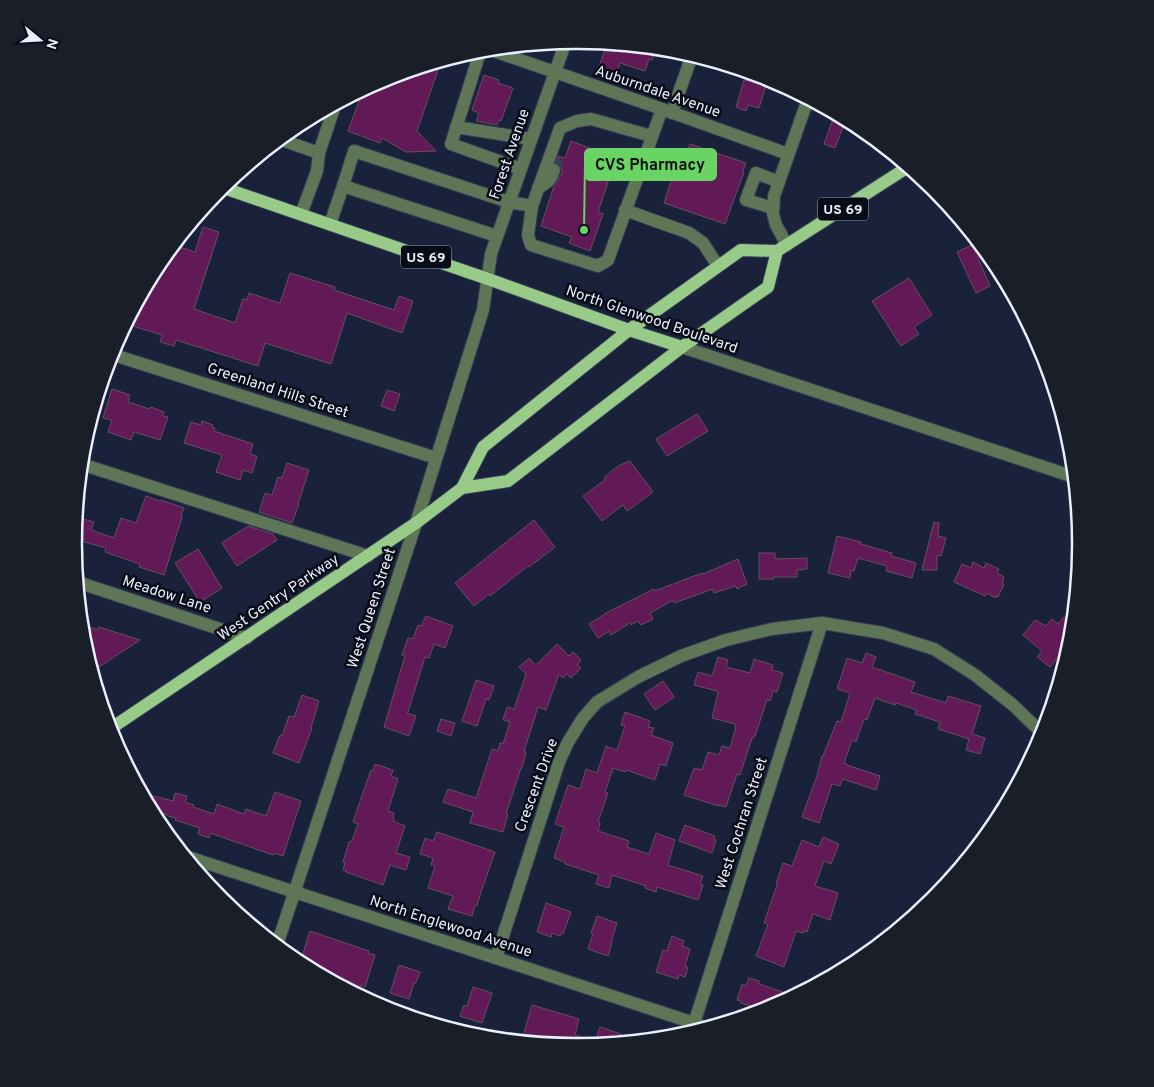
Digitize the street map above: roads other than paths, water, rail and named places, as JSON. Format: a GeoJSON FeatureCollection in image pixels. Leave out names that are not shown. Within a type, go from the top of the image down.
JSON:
{"type":"FeatureCollection","features":[{"type":"Feature","properties":{"kind":"main road","name":"US 69"},"geometry":{"type":"LineString","coordinates":[[782,248],[902,171]]}},
{"type":"Feature","properties":{"kind":"main road","name":"North Glenwood Boulevard"},"geometry":{"type":"LineString","coordinates":[[231,190],[682,347]]}},
{"type":"Feature","properties":{"kind":"main road","name":"West Gentry Parkway"},"geometry":{"type":"LineString","coordinates":[[117,724],[368,556],[462,488],[483,447],[629,330],[718,266],[741,250],[782,248],[768,287],[682,347],[508,481],[462,488]]}},
{"type":"Feature","properties":{"kind":"street","name":"Forest Avenue"},"geometry":{"type":"LineString","coordinates":[[488,279],[491,254],[563,49]]}},
{"type":"Feature","properties":{"kind":"street","name":"Auburndale Avenue"},"geometry":{"type":"LineString","coordinates":[[504,54],[788,154]]}},
{"type":"Feature","properties":{"kind":"street"},"geometry":{"type":"LineString","coordinates":[[478,59],[450,144],[521,169]]}},
{"type":"Feature","properties":{"kind":"street"},"geometry":{"type":"LineString","coordinates":[[651,136],[591,119],[577,121],[560,128],[532,206],[528,235],[531,245],[598,266],[608,260],[651,136],[667,111],[689,62]]}},
{"type":"Feature","properties":{"kind":"street"},"geometry":{"type":"LineString","coordinates":[[782,248],[773,214],[774,196],[806,105]]}},
{"type":"Feature","properties":{"kind":"street"},"geometry":{"type":"LineString","coordinates":[[301,214],[317,171],[320,153],[332,114]]}},
{"type":"Feature","properties":{"kind":"street"},"geometry":{"type":"LineString","coordinates":[[559,156],[570,124]]}},
{"type":"Feature","properties":{"kind":"street"},"geometry":{"type":"LineString","coordinates":[[456,127],[531,139]]}},
{"type":"Feature","properties":{"kind":"street"},"geometry":{"type":"LineString","coordinates":[[288,142],[320,153]]}},
{"type":"Feature","properties":{"kind":"street"},"geometry":{"type":"LineString","coordinates":[[330,224],[354,151],[509,202],[532,206]]}},
{"type":"Feature","properties":{"kind":"street"},"geometry":{"type":"LineString","coordinates":[[538,188],[551,179],[554,170]]}},
{"type":"Feature","properties":{"kind":"street"},"geometry":{"type":"LineString","coordinates":[[773,208],[746,200],[756,173],[779,182]]}},
{"type":"Feature","properties":{"kind":"street"},"geometry":{"type":"LineString","coordinates":[[343,186],[497,236]]}},
{"type":"Feature","properties":{"kind":"street"},"geometry":{"type":"LineString","coordinates":[[625,210],[689,233],[703,243],[718,266]]}},
{"type":"Feature","properties":{"kind":"street","name":"West Queen Street"},"geometry":{"type":"LineString","coordinates":[[279,938],[416,523],[483,310],[488,279]]}},
{"type":"Feature","properties":{"kind":"street","name":"North Glenwood Boulevard"},"geometry":{"type":"LineString","coordinates":[[682,347],[1067,475]]}},
{"type":"Feature","properties":{"kind":"street","name":"Greenland Hills Street"},"geometry":{"type":"LineString","coordinates":[[119,357],[436,458]]}},
{"type":"Feature","properties":{"kind":"street"},"geometry":{"type":"LineString","coordinates":[[88,466],[368,556]]}},
{"type":"Feature","properties":{"kind":"street","name":"Meadow Lane"},"geometry":{"type":"LineString","coordinates":[[84,584],[247,638]]}},
{"type":"Feature","properties":{"kind":"street","name":"Crescent Drive"},"geometry":{"type":"LineString","coordinates":[[496,958],[559,762],[568,742],[583,718],[597,702],[638,677],[681,656],[726,640],[772,629],[822,623],[883,632],[934,650],[975,675],[1013,705],[1036,727]]}},
{"type":"Feature","properties":{"kind":"street","name":"West Cochran Street"},"geometry":{"type":"LineString","coordinates":[[699,1023],[822,623]]}},
{"type":"Feature","properties":{"kind":"street","name":"North Englewood Avenue"},"geometry":{"type":"LineString","coordinates":[[196,860],[496,958],[689,1025]]}},
{"type":"Feature","properties":{"kind":"tunnel"},"geometry":{"type":"LineString","coordinates":[[554,170],[559,156]]}},
{"type":"Feature","properties":{"kind":"place","name":"CVS Pharmacy"},"geometry":{"type":"Point","coordinates":[584,230]}}]}
